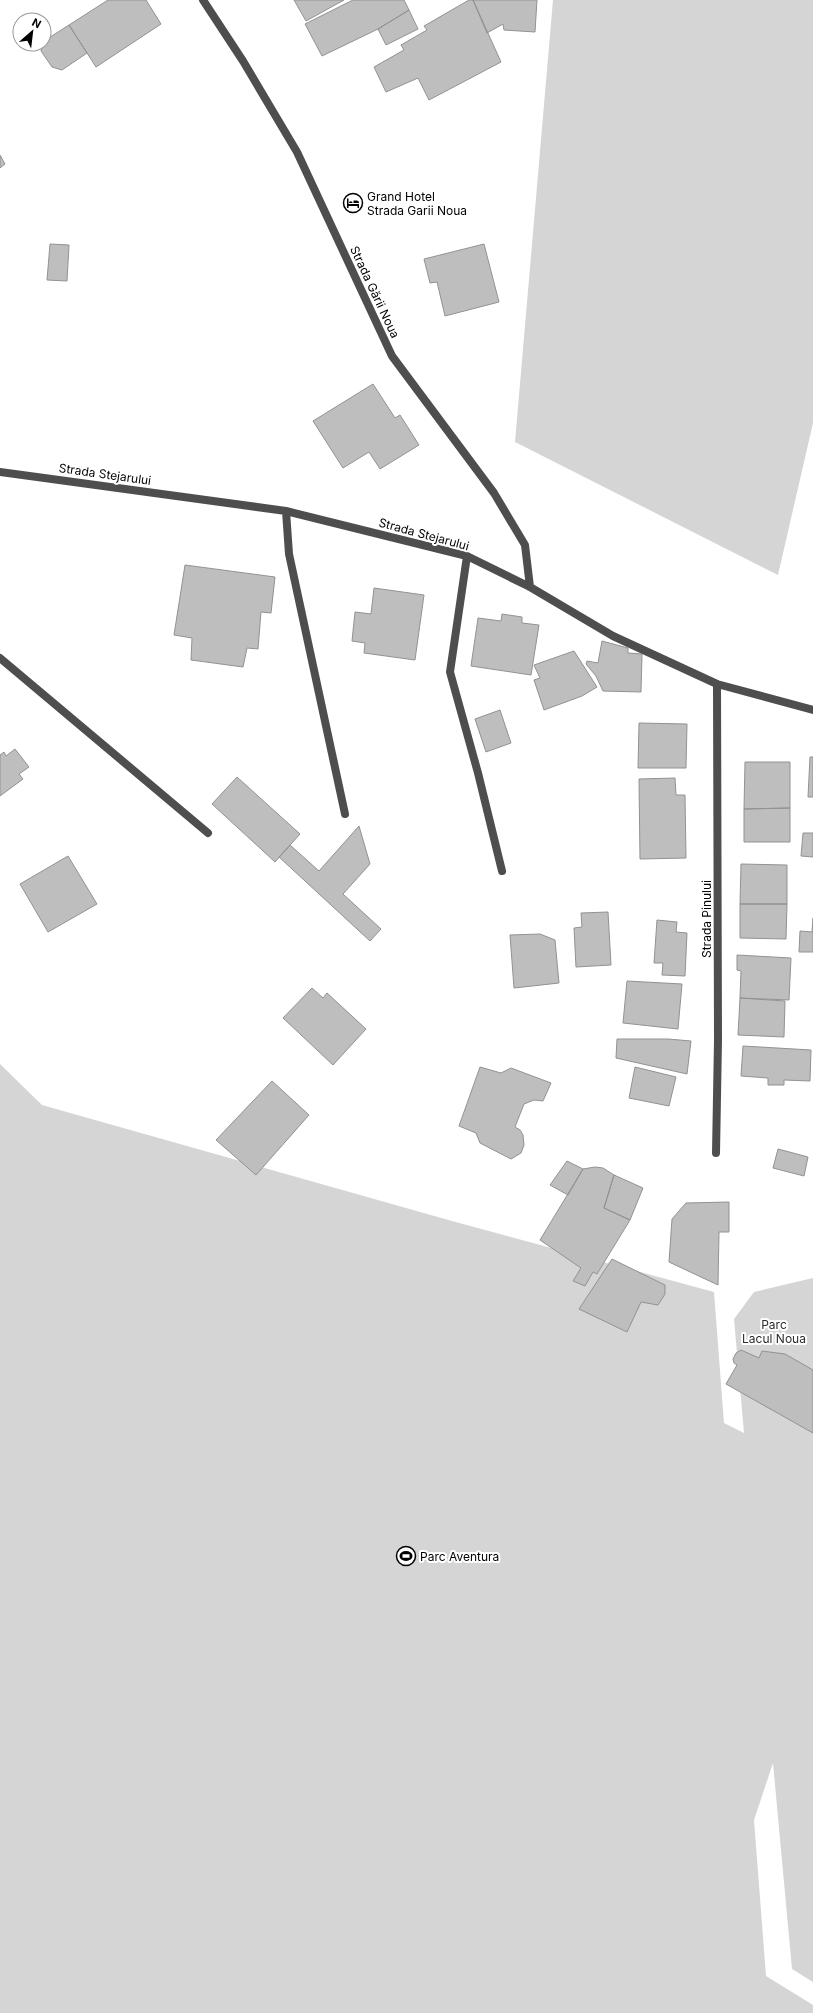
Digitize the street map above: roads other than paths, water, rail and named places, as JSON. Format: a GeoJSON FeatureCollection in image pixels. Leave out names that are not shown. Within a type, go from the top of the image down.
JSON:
{"type":"FeatureCollection","features":[{"type":"Feature","properties":{"kind":"street","name":"Strada Gării Noua"},"geometry":{"type":"LineString","coordinates":[[202,0],[244,61],[297,152],[392,356],[494,493],[525,546],[530,587]]}},
{"type":"Feature","properties":{"kind":"street","name":"Strada Stejarului"},"geometry":{"type":"LineString","coordinates":[[0,472],[286,511],[467,556],[530,587],[613,636],[717,684],[813,710]]}},
{"type":"Feature","properties":{"kind":"street"},"geometry":{"type":"LineString","coordinates":[[286,511],[289,554],[345,814]]}},
{"type":"Feature","properties":{"kind":"street"},"geometry":{"type":"LineString","coordinates":[[467,556],[450,672],[478,773],[502,871]]}},
{"type":"Feature","properties":{"kind":"street"},"geometry":{"type":"LineString","coordinates":[[0,658],[208,833]]}},
{"type":"Feature","properties":{"kind":"street","name":"Strada Pinului"},"geometry":{"type":"LineString","coordinates":[[716,1153],[718,1040],[717,684]]}},
{"type":"Feature","properties":{"kind":"place","name":"Grand Hotel Strada Garii Noua"},"geometry":{"type":"Point","coordinates":[353,203]}},
{"type":"Feature","properties":{"kind":"place","name":"Parc Aventura"},"geometry":{"type":"Point","coordinates":[406,1556]}},
{"type":"Feature","properties":{"kind":"park label","name":"Parc Lacul Noua"},"geometry":{"type":"Point","coordinates":[774,1331]}}]}
